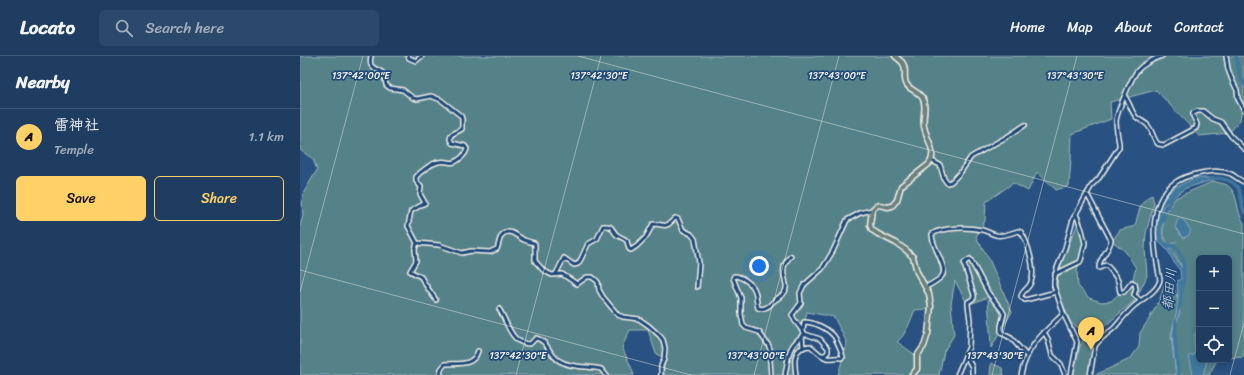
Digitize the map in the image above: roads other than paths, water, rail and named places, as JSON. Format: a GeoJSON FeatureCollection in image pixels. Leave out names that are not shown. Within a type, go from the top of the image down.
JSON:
{"type":"FeatureCollection","features":[{"type":"Feature","properties":{"kind":"main road"},"geometry":{"type":"LineString","coordinates":[[895,56],[903,62],[905,67],[904,78],[906,84],[909,88],[918,92],[923,99],[925,107],[923,120],[924,127],[933,152],[932,161],[901,186],[896,203],[888,207],[879,205],[872,210],[870,225],[872,230],[896,243],[913,257],[917,272],[929,294],[931,306],[928,334],[924,346],[917,356],[917,369],[912,375]]}},
{"type":"Feature","properties":{"kind":"street"},"geometry":{"type":"LineString","coordinates":[[370,56],[371,66],[384,74],[386,85],[390,88],[403,90],[413,98],[417,99],[431,96],[436,97],[457,112],[462,119],[462,129],[451,135],[450,139],[452,143],[465,146],[467,149],[466,152],[457,162],[436,163],[422,171],[416,177],[416,181],[420,187],[420,194],[425,203],[411,211],[408,226],[417,243],[416,261],[410,271],[421,277],[436,300]]}},
{"type":"Feature","properties":{"kind":"street"},"geometry":{"type":"LineString","coordinates":[[408,56],[409,58],[416,60],[422,56]]}},
{"type":"Feature","properties":{"kind":"street"},"geometry":{"type":"LineString","coordinates":[[1071,375],[1077,342],[1063,312],[1056,292],[1054,281],[1055,274],[1065,248],[1073,219],[1092,185],[1100,178],[1119,147],[1116,120],[1131,80],[1137,70],[1162,56]]}},
{"type":"Feature","properties":{"kind":"street"},"geometry":{"type":"LineString","coordinates":[[1226,56],[1228,69],[1237,90],[1238,99],[1244,110]]}},
{"type":"Feature","properties":{"kind":"street"},"geometry":{"type":"LineString","coordinates":[[1125,97],[1134,115],[1149,126],[1153,138],[1158,144],[1164,145],[1196,128],[1197,124],[1193,113],[1203,111],[1213,119],[1221,122],[1231,136],[1244,149]]}},
{"type":"Feature","properties":{"kind":"street"},"geometry":{"type":"LineString","coordinates":[[932,161],[940,165],[946,183],[951,182],[972,157],[1025,125]]}},
{"type":"Feature","properties":{"kind":"street"},"geometry":{"type":"LineString","coordinates":[[1090,375],[1097,342],[1114,327],[1132,307],[1151,293],[1159,283],[1160,280],[1156,256],[1154,225],[1159,201],[1170,186],[1181,178],[1212,171],[1230,174],[1244,182]]}},
{"type":"Feature","properties":{"kind":"street"},"geometry":{"type":"LineString","coordinates":[[1087,194],[1111,240],[1109,248],[1099,264],[1099,268],[1106,265],[1108,266],[1110,271],[1118,280],[1120,292],[1124,292],[1132,282],[1135,284],[1136,289],[1134,295],[1141,301]]}},
{"type":"Feature","properties":{"kind":"street"},"geometry":{"type":"LineString","coordinates":[[822,355],[825,355],[828,352],[828,348],[820,339],[804,333],[792,316],[801,303],[800,293],[804,285],[822,269],[833,251],[847,220],[860,213],[872,210]]}},
{"type":"Feature","properties":{"kind":"street"},"geometry":{"type":"LineString","coordinates":[[1055,274],[1080,262],[1081,260],[1085,243],[1076,214]]}},
{"type":"Feature","properties":{"kind":"street"},"geometry":{"type":"LineString","coordinates":[[556,274],[564,258],[574,265],[578,264],[584,255],[588,244],[597,239],[603,226],[608,225],[612,227],[616,234],[627,240],[629,249],[631,250],[646,237],[653,224],[665,226],[675,218],[679,221],[683,230],[691,234],[695,239],[699,263],[697,287]]}},
{"type":"Feature","properties":{"kind":"street"},"geometry":{"type":"LineString","coordinates":[[926,287],[939,279],[944,271],[943,265],[933,243],[932,234],[950,229],[966,228],[984,230],[996,235],[1018,231],[1021,232],[1029,253],[1033,274],[1031,283],[1021,293],[1021,297],[1025,300],[1029,300],[1056,292]]}},
{"type":"Feature","properties":{"kind":"street"},"geometry":{"type":"LineString","coordinates":[[417,243],[439,245],[462,253],[471,251],[490,252],[497,249],[504,233],[512,232],[523,240],[534,243],[535,262],[548,273],[552,275],[562,274],[577,284],[587,278],[592,277],[598,282],[603,298],[618,315],[621,317],[639,319],[656,332],[663,340],[665,348],[664,359],[661,366],[661,375]]}},
{"type":"Feature","properties":{"kind":"street"},"geometry":{"type":"LineString","coordinates":[[771,375],[771,353],[759,332],[746,328],[743,325],[741,298],[733,278],[734,276],[738,276],[752,286],[755,290],[758,308],[762,309],[782,296],[786,290],[787,286],[783,269],[785,263],[791,256]]}},
{"type":"Feature","properties":{"kind":"street"},"geometry":{"type":"LineString","coordinates":[[957,375],[969,347],[970,326],[968,302],[974,298],[974,291],[964,262],[970,259],[989,294],[1004,314],[1002,333],[1011,338],[1026,355]]}},
{"type":"Feature","properties":{"kind":"street"},"geometry":{"type":"LineString","coordinates":[[499,308],[509,330],[516,340],[530,344],[536,338],[540,339],[558,361],[573,366],[601,369],[606,375]]}},
{"type":"Feature","properties":{"kind":"street"},"geometry":{"type":"LineString","coordinates":[[1020,375],[1026,355],[1044,332],[1063,312]]}},
{"type":"Feature","properties":{"kind":"street"},"geometry":{"type":"LineString","coordinates":[[796,375],[795,359],[797,352],[803,348],[806,346],[810,346],[824,358],[843,357],[834,336],[824,328],[807,322],[804,322],[803,348]]}},
{"type":"Feature","properties":{"kind":"street"},"geometry":{"type":"LineString","coordinates":[[1044,332],[1048,339],[1052,355],[1061,364],[1065,375]]}},
{"type":"Feature","properties":{"kind":"street"},"geometry":{"type":"LineString","coordinates":[[785,375],[792,345],[804,333]]}},
{"type":"Feature","properties":{"kind":"street"},"geometry":{"type":"LineString","coordinates":[[440,375],[441,368],[445,364],[460,364],[468,362],[475,358],[478,351]]}},
{"type":"Feature","properties":{"kind":"street"},"geometry":{"type":"LineString","coordinates":[[966,356],[972,367],[972,375]]}},
{"type":"Feature","properties":{"kind":"water"},"geometry":{"type":"Polygon","coordinates":[[[1195,178],[1219,178],[1186,188],[1163,207],[1162,234],[1167,246],[1184,271],[1179,296],[1180,310],[1175,328],[1174,342],[1178,375],[1176,375],[1172,335],[1178,304],[1177,281],[1181,278],[1180,270],[1168,251],[1157,240],[1156,230],[1158,206],[1172,189],[1195,178]]]}},
{"type":"Feature","properties":{"kind":"water"},"geometry":{"type":"Polygon","coordinates":[[[1178,219],[1183,219],[1191,231],[1188,236],[1183,238],[1175,227],[1178,219]]]}},
{"type":"Feature","properties":{"kind":"water"},"geometry":{"type":"Polygon","coordinates":[[[1196,354],[1196,363],[1206,363],[1203,375],[1193,375],[1189,356],[1196,354]]]}},
{"type":"Feature","properties":{"kind":"waterway","name":"都田川"},"geometry":{"type":"LineString","coordinates":[[1236,56],[1240,76],[1244,84]]}},
{"type":"Feature","properties":{"kind":"waterway","name":"都田川"},"geometry":{"type":"LineString","coordinates":[[1210,179],[1218,178],[1234,183],[1240,192],[1244,213]]}},
{"type":"Feature","properties":{"kind":"waterway","name":"都田川"},"geometry":{"type":"LineString","coordinates":[[1162,222],[1165,211],[1173,196]]}},
{"type":"Feature","properties":{"kind":"waterway","name":"都田川"},"geometry":{"type":"LineString","coordinates":[[1170,245],[1177,241]]}},
{"type":"Feature","properties":{"kind":"waterway","name":"都田川"},"geometry":{"type":"LineString","coordinates":[[1163,243],[1178,249],[1183,260],[1184,274],[1179,309]]}},
{"type":"Feature","properties":{"kind":"waterway","name":"都田川"},"geometry":{"type":"LineString","coordinates":[[1176,321],[1175,334],[1179,375]]}},
{"type":"Feature","properties":{"kind":"waterway"},"geometry":{"type":"LineString","coordinates":[[1195,352],[1194,337],[1196,334]]}},
{"type":"Feature","properties":{"kind":"place","name":"雷神社"},"geometry":{"type":"Point","coordinates":[1091,350]}}]}
